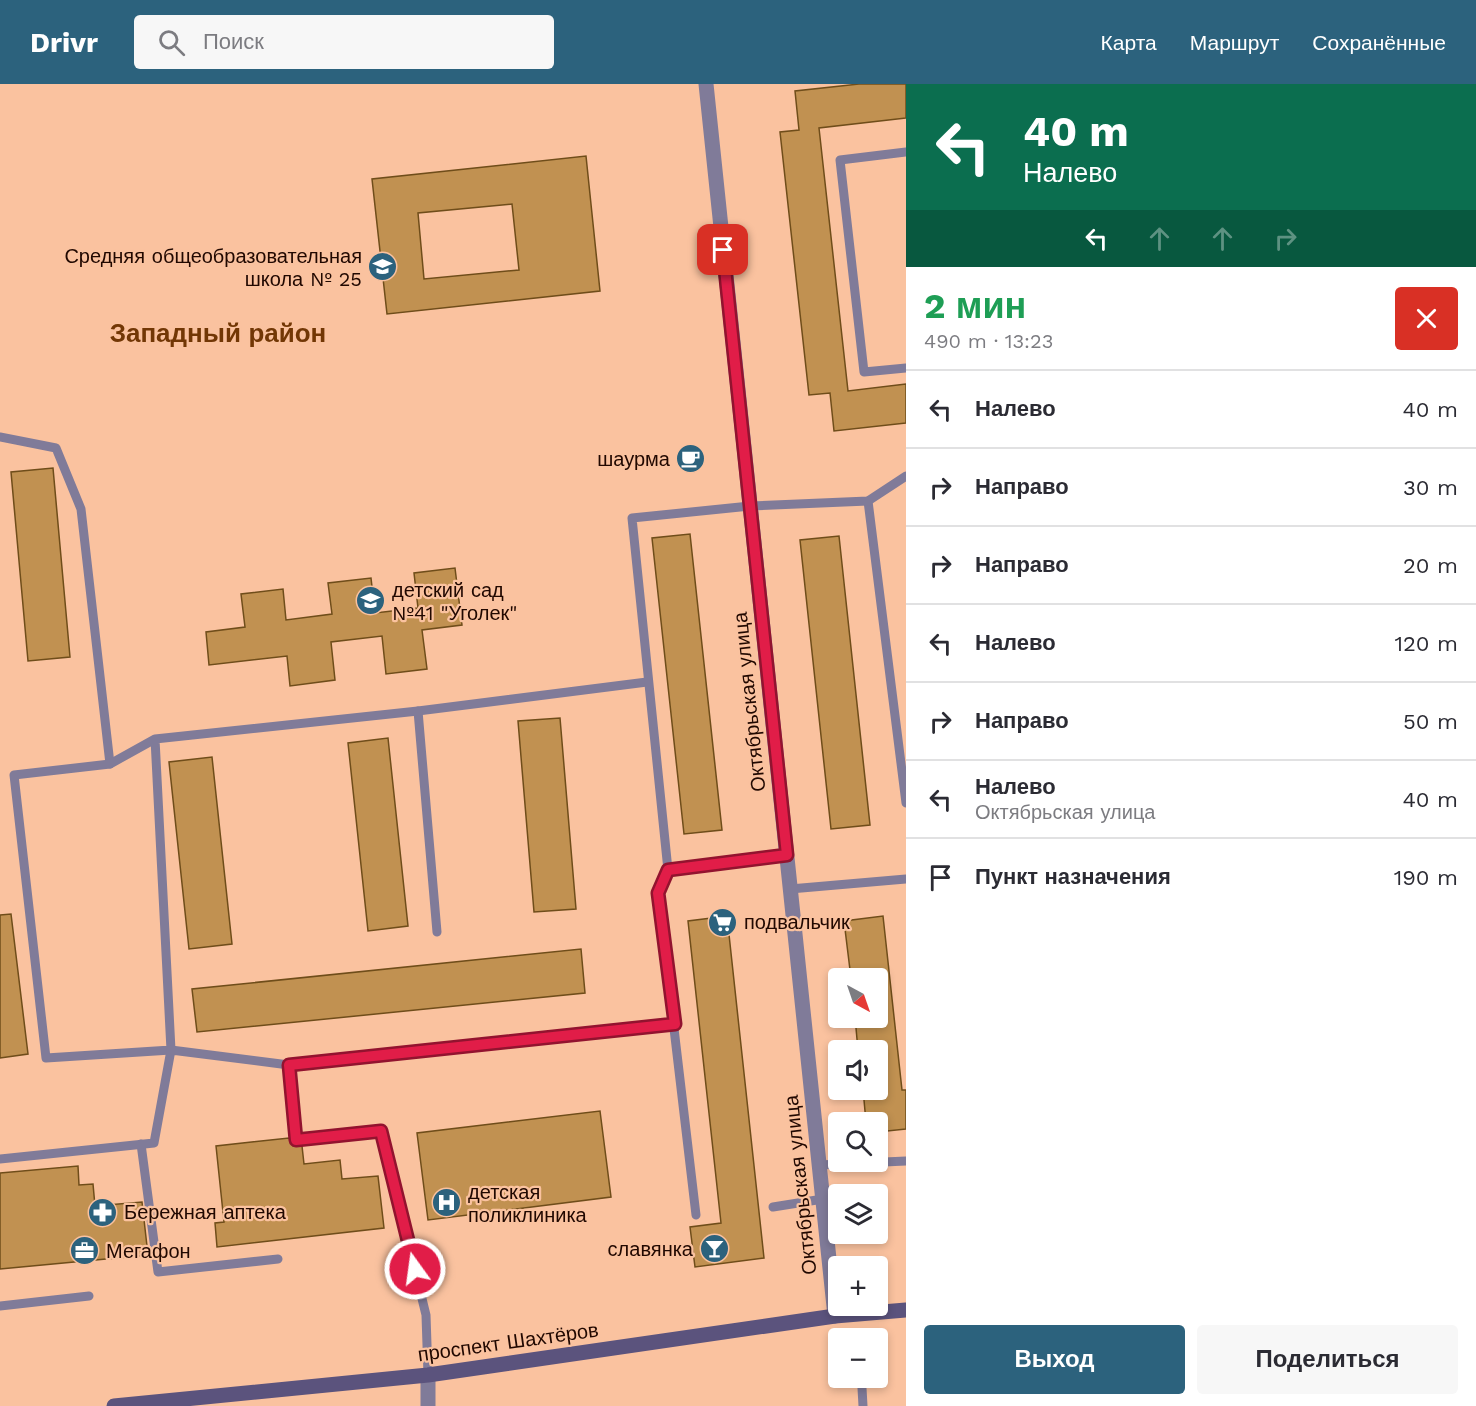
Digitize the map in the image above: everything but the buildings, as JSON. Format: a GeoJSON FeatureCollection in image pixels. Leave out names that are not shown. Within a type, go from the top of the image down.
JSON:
{"type":"FeatureCollection","features":[{"type":"Feature","properties":{"kind":"main road","name":"проспект Шахтёров"},"geometry":{"type":"LineString","coordinates":[[888,1312],[906,1310]]}},
{"type":"Feature","properties":{"kind":"main road","name":"проспект Шахтёров"},"geometry":{"type":"LineString","coordinates":[[114,1406],[428,1376],[835,1316]]}},
{"type":"Feature","properties":{"kind":"street","name":"Октябрьская улица"},"geometry":{"type":"LineString","coordinates":[[706,84],[829,1256]]}},
{"type":"Feature","properties":{"kind":"street"},"geometry":{"type":"LineString","coordinates":[[428,1376],[428,1406]]}},
{"type":"Feature","properties":{"kind":"lane"},"geometry":{"type":"LineString","coordinates":[[906,152],[840,160],[864,372],[906,368]]}},
{"type":"Feature","properties":{"kind":"lane"},"geometry":{"type":"LineString","coordinates":[[0,436],[56,448],[81,509],[110,764]]}},
{"type":"Feature","properties":{"kind":"lane"},"geometry":{"type":"LineString","coordinates":[[696,1215],[658,893],[668,870],[632,518],[750,506],[868,501],[906,476]]}},
{"type":"Feature","properties":{"kind":"lane"},"geometry":{"type":"LineString","coordinates":[[868,501],[906,803]]}},
{"type":"Feature","properties":{"kind":"lane"},"geometry":{"type":"LineString","coordinates":[[647,682],[418,711],[155,739],[110,764],[14,775],[46,1058],[171,1050],[289,1065],[675,1024]]}},
{"type":"Feature","properties":{"kind":"lane"},"geometry":{"type":"LineString","coordinates":[[418,711],[437,932]]}},
{"type":"Feature","properties":{"kind":"lane"},"geometry":{"type":"LineString","coordinates":[[0,1159],[154,1143],[171,1050],[155,739]]}},
{"type":"Feature","properties":{"kind":"lane"},"geometry":{"type":"LineString","coordinates":[[668,870],[787,855]]}},
{"type":"Feature","properties":{"kind":"lane"},"geometry":{"type":"LineString","coordinates":[[790,889],[906,879]]}},
{"type":"Feature","properties":{"kind":"lane"},"geometry":{"type":"LineString","coordinates":[[289,1065],[296,1140],[381,1131],[426,1315],[428,1376]]}},
{"type":"Feature","properties":{"kind":"lane"},"geometry":{"type":"LineString","coordinates":[[141,1144],[158,1272],[278,1259]]}},
{"type":"Feature","properties":{"kind":"lane"},"geometry":{"type":"LineString","coordinates":[[819,1165],[906,1161]]}},
{"type":"Feature","properties":{"kind":"lane"},"geometry":{"type":"LineString","coordinates":[[773,1207],[823,1199]]}},
{"type":"Feature","properties":{"kind":"lane"},"geometry":{"type":"LineString","coordinates":[[0,1306],[89,1296]]}},
{"type":"Feature","properties":{"kind":"lane"},"geometry":{"type":"LineString","coordinates":[[862,1388],[863,1406]]}},
{"type":"Feature","properties":{"kind":"place","name":"Средняя общеобразовательная школа № 25"},"geometry":{"type":"Point","coordinates":[383,267]}},
{"type":"Feature","properties":{"kind":"place","name":"шаурма"},"geometry":{"type":"Point","coordinates":[691,459]}},
{"type":"Feature","properties":{"kind":"place","name":"детский сад №41 \"Уголек\""},"geometry":{"type":"Point","coordinates":[371,601]}},
{"type":"Feature","properties":{"kind":"place","name":"подвальчик"},"geometry":{"type":"Point","coordinates":[723,922]}},
{"type":"Feature","properties":{"kind":"place","name":"детская поликлиника"},"geometry":{"type":"Point","coordinates":[447,1203]}},
{"type":"Feature","properties":{"kind":"place","name":"Бережная аптека"},"geometry":{"type":"Point","coordinates":[103,1212]}},
{"type":"Feature","properties":{"kind":"place","name":"славянка"},"geometry":{"type":"Point","coordinates":[714,1249]}},
{"type":"Feature","properties":{"kind":"place","name":"Мегафон"},"geometry":{"type":"Point","coordinates":[85,1251]}},
{"type":"Feature","properties":{"kind":"district","name":"Западный район"},"geometry":{"type":"Point","coordinates":[218,333]}},
{"type":"Feature","properties":{"kind":"route"},"geometry":{"type":"LineString","coordinates":[[415,1269],[381,1131],[296,1140],[289,1065],[675,1024],[658,893],[668,870],[787,855],[723,250]]}}]}
